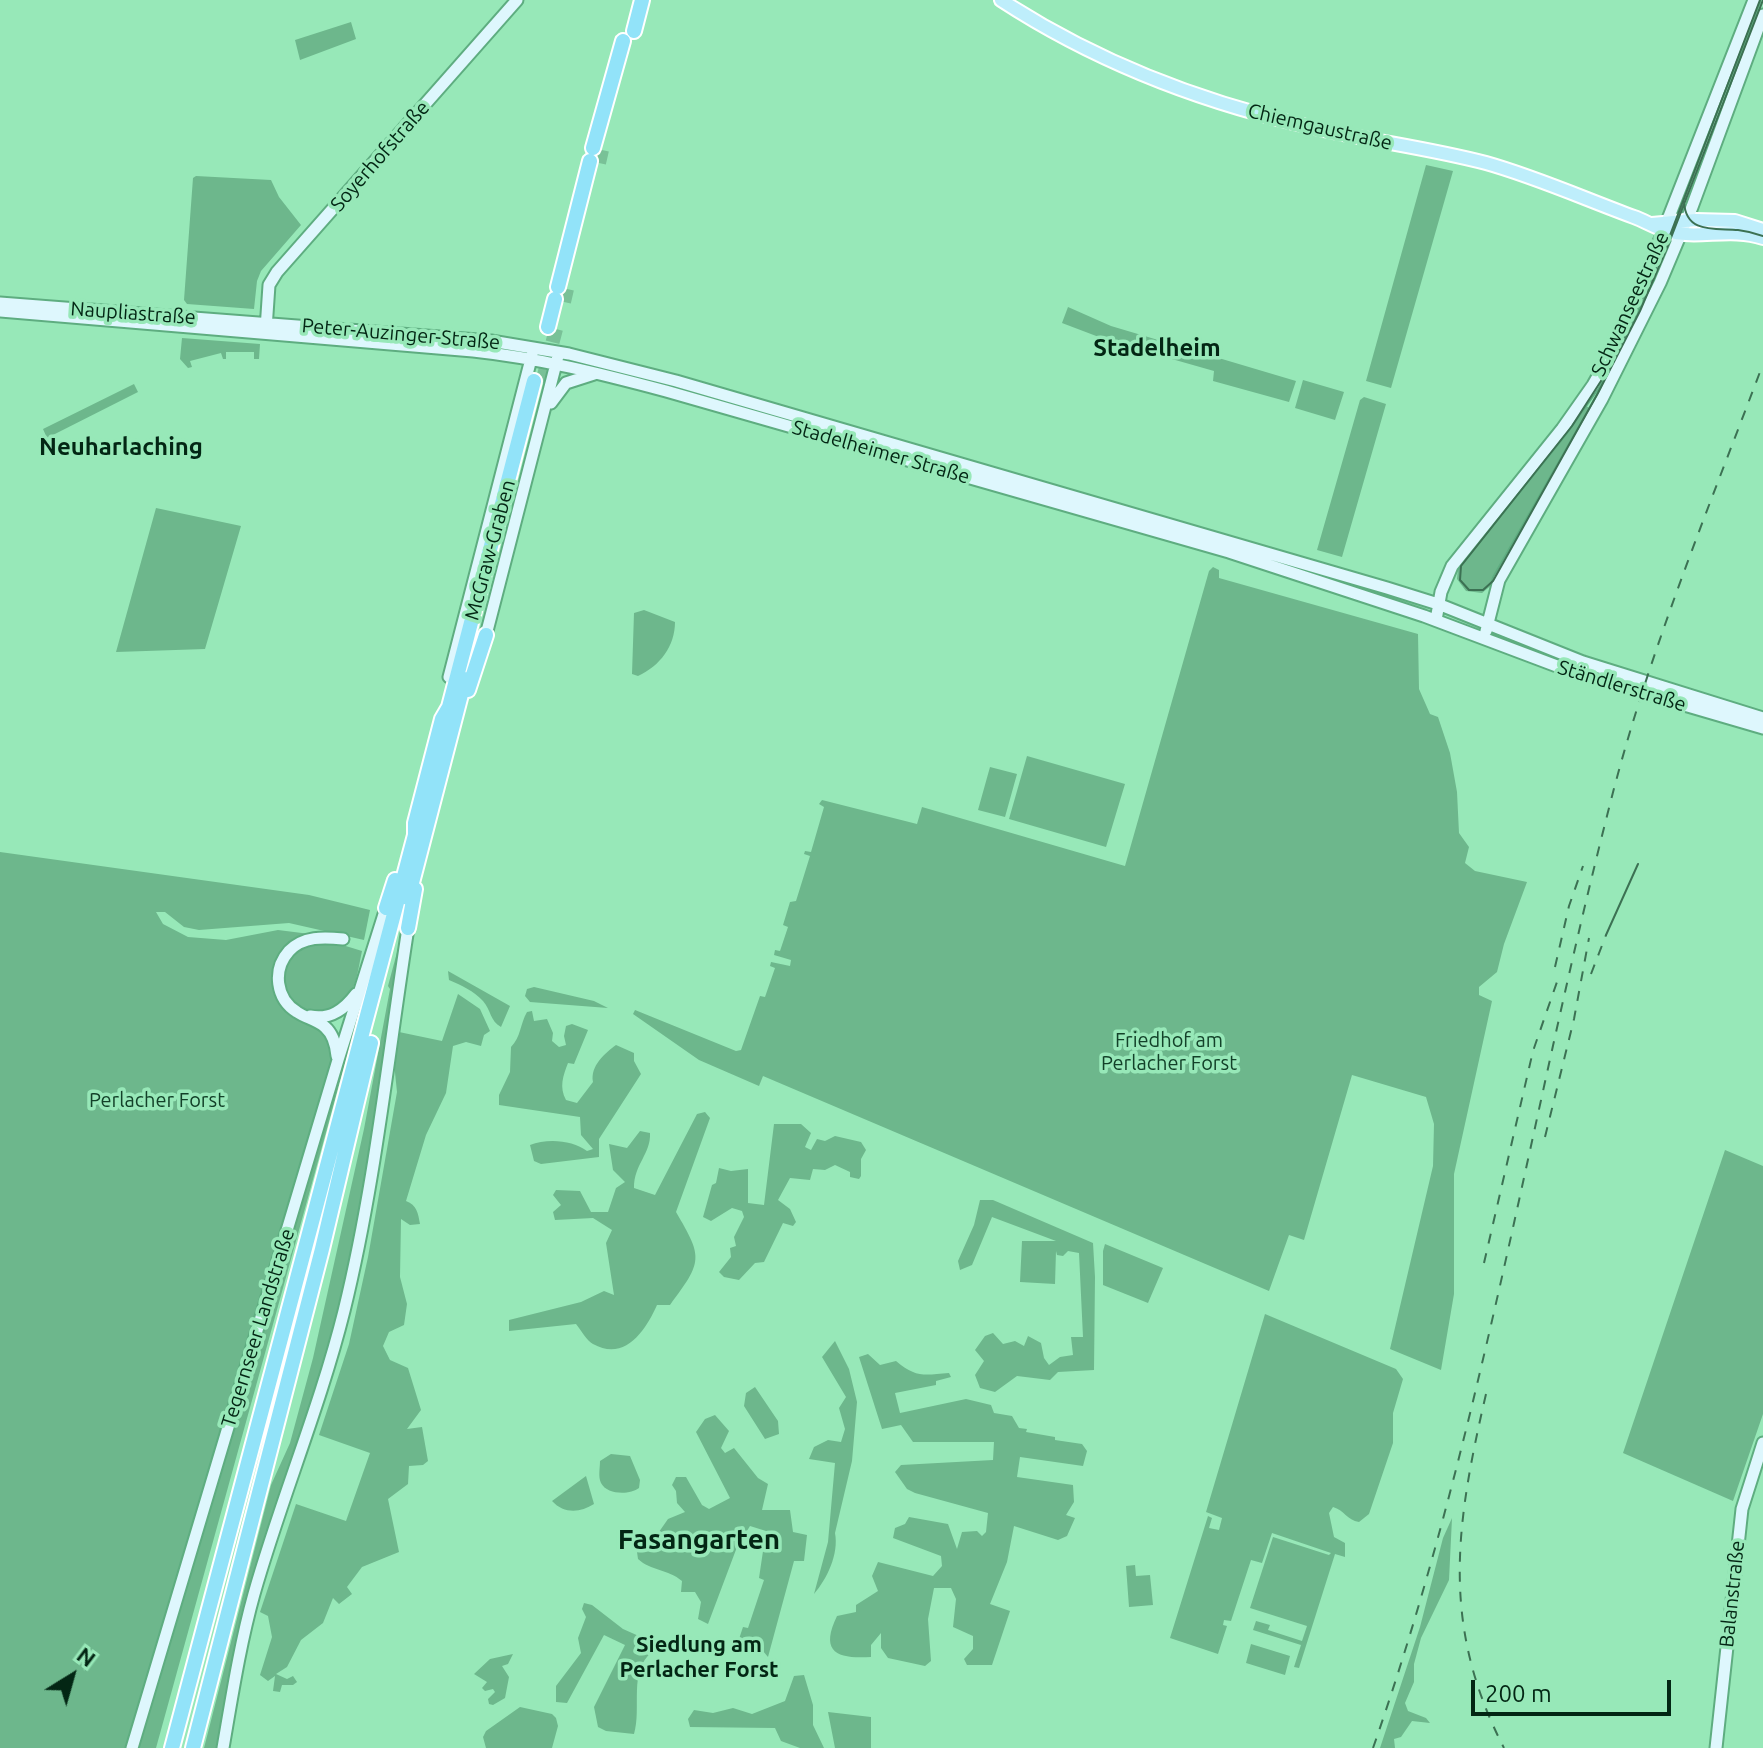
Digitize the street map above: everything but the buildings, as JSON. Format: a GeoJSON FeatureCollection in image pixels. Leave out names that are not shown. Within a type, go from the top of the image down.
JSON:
{"type":"FeatureCollection","features":[{"type":"Feature","properties":{"kind":"highway"},"geometry":{"type":"LineString","coordinates":[[552,328],[628,36],[634,0]]}},
{"type":"Feature","properties":{"kind":"highway"},"geometry":{"type":"LineString","coordinates":[[628,36],[642,0]]}},
{"type":"Feature","properties":{"kind":"highway","name":"McGraw-Graben"},"geometry":{"type":"LineString","coordinates":[[442,719],[449,707],[538,382],[461,701]]}},
{"type":"Feature","properties":{"kind":"highway"},"geometry":{"type":"LineString","coordinates":[[172,1748],[409,880],[461,701],[467,692],[486,635]]}},
{"type":"Feature","properties":{"kind":"highway"},"geometry":{"type":"LineString","coordinates":[[193,1748],[322,1249],[388,977],[409,880],[415,823],[442,719],[449,677]]}},
{"type":"Feature","properties":{"kind":"highway"},"geometry":{"type":"LineString","coordinates":[[386,908],[408,834],[415,823]]}},
{"type":"Feature","properties":{"kind":"highway"},"geometry":{"type":"LineString","coordinates":[[408,928],[415,892],[409,880]]}},
{"type":"Feature","properties":{"kind":"main road","name":"Soyerhofstraße"},"geometry":{"type":"LineString","coordinates":[[266,328],[269,285],[277,272],[517,0]]}},
{"type":"Feature","properties":{"kind":"main road","name":"Chiemgaustraße"},"geometry":{"type":"LineString","coordinates":[[1001,0],[1137,73],[1207,100],[1303,126],[1482,162],[1651,224],[1738,232],[1763,238]]}},
{"type":"Feature","properties":{"kind":"main road","name":"Schwanseestraße"},"geometry":{"type":"LineString","coordinates":[[1436,620],[1448,574],[1457,559],[1562,429],[1593,385],[1631,312],[1754,0]]}},
{"type":"Feature","properties":{"kind":"main road","name":"Schwanseestraße"},"geometry":{"type":"LineString","coordinates":[[1484,639],[1499,580],[1602,399],[1660,283],[1763,15]]}},
{"type":"Feature","properties":{"kind":"main road","name":"Chiemgaustraße"},"geometry":{"type":"LineString","coordinates":[[1684,227],[1735,221],[1763,230]]}},
{"type":"Feature","properties":{"kind":"main road","name":"Naupliastraße"},"geometry":{"type":"LineString","coordinates":[[0,303],[266,328]]}},
{"type":"Feature","properties":{"kind":"main road","name":"Naupliastraße"},"geometry":{"type":"LineString","coordinates":[[0,311],[266,328]]}},
{"type":"Feature","properties":{"kind":"main road","name":"Peter-Auzinger-Straße"},"geometry":{"type":"LineString","coordinates":[[266,328],[460,349],[533,352]]}},
{"type":"Feature","properties":{"kind":"main road","name":"Stadelheimer Straße"},"geometry":{"type":"LineString","coordinates":[[533,352],[676,381],[1230,547],[1484,639]]}},
{"type":"Feature","properties":{"kind":"main road"},"geometry":{"type":"LineString","coordinates":[[449,677],[533,352]]}},
{"type":"Feature","properties":{"kind":"main road","name":"Stadelheimer Straße"},"geometry":{"type":"LineString","coordinates":[[557,358],[596,373],[1438,604],[1487,624]]}},
{"type":"Feature","properties":{"kind":"main road"},"geometry":{"type":"LineString","coordinates":[[486,635],[557,358]]}},
{"type":"Feature","properties":{"kind":"main road"},"geometry":{"type":"LineString","coordinates":[[538,433],[561,387],[596,373]]}},
{"type":"Feature","properties":{"kind":"main road","name":"Ständlerstraße"},"geometry":{"type":"LineString","coordinates":[[1487,624],[1623,676],[1763,718]]}},
{"type":"Feature","properties":{"kind":"main road","name":"Ständlerstraße"},"geometry":{"type":"LineString","coordinates":[[1484,639],[1578,674],[1763,728]]}},
{"type":"Feature","properties":{"kind":"main road","name":"Tegernseer Landstraße"},"geometry":{"type":"LineString","coordinates":[[132,1748],[386,908]]}},
{"type":"Feature","properties":{"kind":"main road"},"geometry":{"type":"LineString","coordinates":[[223,1748],[253,1596],[325,1377],[355,1263],[369,1196],[408,928]]}},
{"type":"Feature","properties":{"kind":"main road"},"geometry":{"type":"LineString","coordinates":[[338,1060],[328,1030],[298,1013],[285,1001],[279,988],[279,973],[284,958],[293,948],[311,939],[343,939]]}},
{"type":"Feature","properties":{"kind":"main road"},"geometry":{"type":"LineString","coordinates":[[298,1013],[330,1016],[345,1007],[360,988]]}},
{"type":"Feature","properties":{"kind":"main road","name":"Balanstraße"},"geometry":{"type":"LineString","coordinates":[[1716,1748],[1742,1509],[1763,1443]]}},
{"type":"Feature","properties":{"kind":"green space"},"geometry":{"type":"Polygon","coordinates":[[[351,22],[356,39],[300,60],[295,40],[351,22]]]}},
{"type":"Feature","properties":{"kind":"green space"},"geometry":{"type":"Polygon","coordinates":[[[1426,165],[1453,171],[1391,388],[1366,381],[1426,165]]]}},
{"type":"Feature","properties":{"kind":"green space"},"geometry":{"type":"Polygon","coordinates":[[[193,178],[271,180],[279,197],[301,225],[261,271],[254,309],[187,304],[184,300],[193,178]]]}},
{"type":"Feature","properties":{"kind":"green space"},"geometry":{"type":"Polygon","coordinates":[[[1068,307],[1111,326],[1296,381],[1289,402],[1213,381],[1214,371],[1112,342],[1062,323],[1068,307]]]}},
{"type":"Feature","properties":{"kind":"green space"},"geometry":{"type":"Polygon","coordinates":[[[182,338],[260,344],[259,359],[254,359],[254,352],[226,352],[226,359],[221,353],[190,361],[192,367],[188,368],[180,359],[182,338]]]}},
{"type":"Feature","properties":{"kind":"green space"},"geometry":{"type":"Polygon","coordinates":[[[1303,380],[1344,392],[1335,420],[1295,408],[1303,380]]]}},
{"type":"Feature","properties":{"kind":"green space"},"geometry":{"type":"Polygon","coordinates":[[[134,384],[138,392],[47,438],[43,429],[134,384]]]}},
{"type":"Feature","properties":{"kind":"green space"},"geometry":{"type":"Polygon","coordinates":[[[1364,397],[1386,404],[1342,557],[1317,550],[1360,400],[1364,397]]]}},
{"type":"Feature","properties":{"kind":"green space"},"geometry":{"type":"Polygon","coordinates":[[[1585,405],[1592,410],[1493,584],[1482,593],[1466,591],[1457,579],[1458,568],[1585,405]]]}},
{"type":"Feature","properties":{"kind":"green space"},"geometry":{"type":"Polygon","coordinates":[[[156,508],[241,526],[205,649],[116,652],[156,508]]]}},
{"type":"Feature","properties":{"kind":"green space","name":"Friedhof am Perlacher Forst"},"geometry":{"type":"Polygon","coordinates":[[[1213,567],[1219,570],[1219,578],[1418,634],[1419,689],[1430,714],[1438,717],[1450,753],[1457,792],[1459,833],[1469,847],[1465,863],[1475,871],[1527,882],[1497,972],[1479,987],[1479,995],[1492,1001],[1454,1174],[1454,1294],[1441,1370],[1390,1349],[1433,1166],[1434,1124],[1426,1097],[1352,1075],[1304,1240],[1289,1235],[1269,1291],[763,1076],[759,1086],[699,1060],[633,1014],[635,1010],[736,1051],[741,1050],[760,996],[765,997],[775,968],[770,966],[771,962],[790,966],[791,960],[774,955],[775,950],[780,951],[788,927],[783,925],[790,902],[796,901],[810,856],[804,854],[805,851],[811,852],[824,807],[819,804],[822,800],[917,824],[922,807],[1125,866],[1209,571],[1213,567]]]}},
{"type":"Feature","properties":{"kind":"green space"},"geometry":{"type":"Polygon","coordinates":[[[644,610],[675,622],[665,654],[653,667],[638,676],[632,674],[634,613],[644,610]]]}},
{"type":"Feature","properties":{"kind":"green space"},"geometry":{"type":"Polygon","coordinates":[[[1027,756],[1125,784],[1106,847],[1009,819],[1027,756]]]}},
{"type":"Feature","properties":{"kind":"green space"},"geometry":{"type":"Polygon","coordinates":[[[990,767],[1017,774],[1005,817],[978,810],[990,767]]]}},
{"type":"Feature","properties":{"kind":"green space","name":"Perlacher Forst"},"geometry":{"type":"Polygon","coordinates":[[[0,852],[309,895],[370,910],[364,940],[289,923],[199,930],[184,927],[165,912],[156,912],[163,924],[188,937],[226,940],[278,930],[310,934],[289,945],[275,993],[326,1034],[332,1046],[332,1062],[127,1748],[0,1748],[0,852]]]}},
{"type":"Feature","properties":{"kind":"green space"},"geometry":{"type":"Polygon","coordinates":[[[404,926],[367,1172],[347,1273],[325,1361],[232,1667],[217,1748],[204,1748],[271,1485],[290,1443],[313,1358],[364,1129],[390,989],[388,986],[404,926]]]}},
{"type":"Feature","properties":{"kind":"green space"},"geometry":{"type":"Polygon","coordinates":[[[318,942],[336,943],[362,951],[351,993],[341,1003],[322,1012],[308,1011],[296,1004],[287,993],[283,980],[286,966],[297,953],[318,942]]]}},
{"type":"Feature","properties":{"kind":"green space"},"geometry":{"type":"Polygon","coordinates":[[[375,952],[369,988],[365,991],[156,1748],[138,1748],[375,952]]]}},
{"type":"Feature","properties":{"kind":"green space"},"geometry":{"type":"Polygon","coordinates":[[[448,971],[510,1006],[501,1027],[479,997],[449,980],[448,971]]]}},
{"type":"Feature","properties":{"kind":"green space"},"geometry":{"type":"Polygon","coordinates":[[[534,987],[594,1001],[608,1008],[530,1002],[525,996],[527,989],[534,987]]]}},
{"type":"Feature","properties":{"kind":"green space"},"geometry":{"type":"Polygon","coordinates":[[[458,994],[480,1009],[490,1031],[484,1035],[481,1046],[466,1042],[453,1046],[446,1093],[426,1135],[406,1201],[415,1207],[420,1224],[410,1225],[401,1219],[400,1277],[407,1304],[404,1325],[389,1332],[383,1346],[390,1360],[408,1368],[421,1410],[407,1429],[422,1427],[428,1461],[423,1465],[409,1466],[408,1484],[388,1499],[399,1552],[362,1567],[347,1587],[352,1594],[339,1604],[333,1598],[323,1623],[301,1640],[287,1667],[276,1674],[287,1679],[293,1676],[297,1682],[282,1685],[280,1692],[273,1691],[275,1676],[268,1681],[260,1675],[272,1637],[268,1616],[260,1612],[296,1504],[346,1521],[370,1453],[319,1435],[349,1344],[368,1257],[397,1092],[394,1063],[399,1032],[442,1041],[458,994]]]}},
{"type":"Feature","properties":{"kind":"green space"},"geometry":{"type":"Polygon","coordinates":[[[532,1011],[534,1021],[547,1019],[553,1033],[552,1041],[559,1047],[566,1045],[566,1026],[572,1024],[588,1030],[574,1064],[568,1063],[565,1072],[562,1086],[566,1100],[577,1103],[593,1082],[599,1060],[616,1045],[634,1053],[634,1061],[641,1074],[599,1139],[599,1157],[541,1164],[534,1161],[530,1145],[544,1141],[575,1144],[587,1151],[593,1149],[581,1135],[580,1117],[499,1105],[499,1095],[510,1072],[511,1047],[527,1012],[532,1011]]]}},
{"type":"Feature","properties":{"kind":"green space"},"geometry":{"type":"Polygon","coordinates":[[[705,1112],[710,1118],[676,1212],[691,1240],[696,1259],[689,1278],[670,1305],[657,1305],[633,1341],[615,1349],[604,1349],[593,1344],[576,1324],[509,1331],[509,1320],[581,1302],[604,1291],[614,1295],[606,1243],[612,1230],[593,1218],[555,1220],[553,1212],[561,1205],[553,1195],[556,1190],[580,1191],[591,1212],[608,1212],[616,1188],[625,1182],[613,1170],[609,1144],[627,1148],[640,1131],[650,1133],[650,1140],[634,1188],[655,1195],[697,1114],[705,1112]]]}},
{"type":"Feature","properties":{"kind":"green space"},"geometry":{"type":"Polygon","coordinates":[[[774,1124],[801,1124],[811,1133],[805,1147],[811,1150],[817,1139],[825,1141],[835,1136],[861,1142],[866,1150],[861,1159],[861,1176],[859,1179],[850,1177],[850,1172],[835,1165],[825,1170],[813,1169],[810,1180],[790,1178],[778,1200],[790,1209],[796,1222],[793,1226],[783,1223],[764,1262],[755,1263],[739,1280],[724,1277],[719,1272],[731,1257],[730,1248],[736,1246],[734,1237],[744,1217],[742,1211],[732,1208],[711,1221],[703,1217],[712,1185],[716,1183],[719,1168],[731,1171],[748,1169],[748,1203],[764,1205],[774,1124]]]}},
{"type":"Feature","properties":{"kind":"green space"},"geometry":{"type":"Polygon","coordinates":[[[1725,1150],[1763,1166],[1763,1414],[1733,1501],[1623,1453],[1725,1150]]]}},
{"type":"Feature","properties":{"kind":"green space"},"geometry":{"type":"Polygon","coordinates":[[[980,1200],[993,1200],[1093,1243],[1094,1370],[1058,1372],[1050,1380],[1017,1376],[995,1392],[980,1388],[975,1375],[984,1361],[975,1350],[985,1336],[993,1333],[1003,1344],[1015,1341],[1024,1346],[1028,1336],[1041,1343],[1049,1365],[1060,1357],[1073,1355],[1071,1337],[1083,1337],[1079,1253],[1068,1251],[1063,1256],[1057,1255],[1056,1251],[1055,1284],[1020,1282],[1022,1241],[1056,1241],[992,1217],[972,1265],[960,1270],[958,1261],[974,1225],[980,1200]]]}},
{"type":"Feature","properties":{"kind":"green space"},"geometry":{"type":"Polygon","coordinates":[[[1105,1244],[1163,1268],[1148,1303],[1103,1285],[1105,1244]]]}},
{"type":"Feature","properties":{"kind":"green space"},"geometry":{"type":"Polygon","coordinates":[[[1265,1314],[1396,1369],[1403,1379],[1393,1413],[1393,1443],[1369,1514],[1359,1522],[1333,1507],[1329,1513],[1334,1537],[1345,1543],[1345,1557],[1335,1554],[1299,1668],[1294,1667],[1301,1645],[1253,1630],[1256,1621],[1270,1625],[1268,1630],[1302,1641],[1307,1626],[1250,1608],[1273,1537],[1329,1555],[1331,1553],[1272,1533],[1262,1563],[1251,1560],[1231,1621],[1224,1620],[1223,1625],[1227,1626],[1218,1654],[1170,1638],[1208,1516],[1212,1518],[1209,1528],[1219,1530],[1222,1518],[1206,1512],[1265,1314]]]}},
{"type":"Feature","properties":{"kind":"green space"},"geometry":{"type":"Polygon","coordinates":[[[835,1341],[849,1369],[857,1402],[852,1461],[835,1533],[834,1558],[814,1594],[828,1542],[835,1463],[809,1459],[814,1447],[828,1440],[841,1442],[845,1429],[839,1408],[846,1397],[822,1357],[835,1341]]]}},
{"type":"Feature","properties":{"kind":"green space"},"geometry":{"type":"Polygon","coordinates":[[[868,1354],[880,1365],[896,1361],[921,1374],[949,1373],[951,1377],[936,1381],[936,1385],[895,1393],[900,1413],[966,1399],[991,1405],[994,1413],[1012,1416],[1019,1428],[1027,1429],[1026,1432],[1082,1444],[1087,1451],[1083,1466],[1020,1457],[1017,1477],[1073,1485],[1074,1502],[1066,1515],[1075,1518],[1067,1536],[1058,1540],[1014,1526],[1007,1562],[990,1604],[1010,1611],[992,1665],[967,1665],[964,1659],[973,1649],[973,1636],[953,1627],[956,1599],[951,1588],[934,1588],[928,1619],[931,1661],[925,1666],[888,1658],[881,1648],[881,1633],[871,1645],[871,1657],[841,1655],[831,1646],[832,1628],[837,1616],[856,1612],[856,1605],[878,1591],[872,1576],[878,1562],[933,1576],[942,1566],[941,1556],[893,1538],[895,1528],[905,1524],[909,1517],[948,1524],[957,1549],[962,1532],[977,1531],[982,1536],[986,1532],[988,1513],[915,1493],[907,1489],[895,1472],[901,1465],[993,1460],[994,1442],[913,1442],[901,1425],[882,1429],[859,1357],[868,1354]]]}},
{"type":"Feature","properties":{"kind":"green space"},"geometry":{"type":"Polygon","coordinates":[[[755,1387],[778,1421],[779,1434],[765,1439],[744,1406],[746,1393],[755,1387]]]}},
{"type":"Feature","properties":{"kind":"green space"},"geometry":{"type":"Polygon","coordinates":[[[715,1415],[729,1431],[721,1448],[725,1453],[734,1448],[758,1478],[768,1484],[762,1510],[790,1510],[793,1532],[807,1535],[804,1561],[794,1561],[768,1657],[763,1651],[736,1648],[743,1627],[748,1628],[764,1580],[759,1578],[766,1531],[750,1526],[737,1547],[708,1624],[698,1619],[701,1602],[695,1592],[681,1592],[682,1581],[638,1559],[637,1552],[644,1542],[654,1539],[668,1519],[685,1512],[677,1503],[672,1485],[676,1477],[686,1477],[702,1505],[709,1509],[730,1498],[696,1432],[705,1419],[715,1415]]]}},
{"type":"Feature","properties":{"kind":"green space"},"geometry":{"type":"Polygon","coordinates":[[[611,1454],[630,1456],[640,1480],[639,1488],[619,1493],[604,1487],[600,1478],[600,1461],[611,1454]]]}},
{"type":"Feature","properties":{"kind":"green space"},"geometry":{"type":"Polygon","coordinates":[[[586,1476],[594,1504],[572,1511],[552,1501],[586,1476]]]}},
{"type":"Feature","properties":{"kind":"green space"},"geometry":{"type":"Polygon","coordinates":[[[1452,1518],[1449,1580],[1421,1638],[1414,1664],[1414,1682],[1405,1703],[1408,1711],[1426,1718],[1430,1723],[1412,1721],[1401,1737],[1394,1739],[1395,1748],[1380,1748],[1420,1627],[1443,1538],[1452,1518]]]}},
{"type":"Feature","properties":{"kind":"green space"},"geometry":{"type":"Polygon","coordinates":[[[1135,1565],[1136,1576],[1150,1575],[1153,1605],[1129,1607],[1126,1566],[1135,1565]]]}},
{"type":"Feature","properties":{"kind":"green space"},"geometry":{"type":"Polygon","coordinates":[[[584,1603],[592,1605],[623,1629],[673,1647],[672,1651],[652,1652],[640,1669],[634,1734],[598,1727],[594,1707],[625,1645],[604,1635],[567,1703],[556,1702],[556,1686],[581,1653],[578,1638],[586,1617],[582,1609],[584,1603]]]}},
{"type":"Feature","properties":{"kind":"green space"},"geometry":{"type":"Polygon","coordinates":[[[1251,1644],[1290,1656],[1285,1675],[1246,1663],[1251,1644]]]}},
{"type":"Feature","properties":{"kind":"green space"},"geometry":{"type":"Polygon","coordinates":[[[513,1654],[508,1664],[502,1666],[509,1677],[505,1698],[489,1704],[488,1699],[495,1692],[493,1689],[485,1691],[482,1688],[487,1682],[474,1674],[490,1659],[513,1654]]]}},
{"type":"Feature","properties":{"kind":"green space"},"geometry":{"type":"Polygon","coordinates":[[[804,1675],[813,1705],[813,1725],[824,1748],[800,1748],[781,1741],[775,1728],[690,1727],[688,1719],[694,1710],[713,1713],[733,1708],[752,1714],[785,1701],[794,1676],[804,1675]]]}},
{"type":"Feature","properties":{"kind":"green space"},"geometry":{"type":"Polygon","coordinates":[[[520,1707],[552,1714],[556,1718],[558,1726],[552,1748],[486,1748],[483,1737],[486,1731],[520,1707]]]}},
{"type":"Feature","properties":{"kind":"green space"},"geometry":{"type":"Polygon","coordinates":[[[828,1712],[871,1717],[871,1748],[835,1748],[828,1712]]]}},
{"type":"Feature","properties":{"kind":"tunnel"},"geometry":{"type":"LineString","coordinates":[[599,163],[602,150]]}},
{"type":"Feature","properties":{"kind":"tunnel"},"geometry":{"type":"LineString","coordinates":[[564,302],[567,289]]}},
{"type":"Feature","properties":{"kind":"tunnel"},"geometry":{"type":"LineString","coordinates":[[542,383],[556,329]]}},
{"type":"Feature","properties":{"kind":"tram line"},"geometry":{"type":"LineString","coordinates":[[1760,0],[1667,243],[1610,367],[1572,426],[1461,566],[1460,580],[1469,590],[1483,590],[1493,581],[1598,393],[1640,311],[1669,243],[1763,0]]}},
{"type":"Feature","properties":{"kind":"tram line"},"geometry":{"type":"LineString","coordinates":[[1684,202],[1690,220],[1696,224],[1763,236]]}},
{"type":"Feature","properties":{"kind":"tram line"},"geometry":{"type":"LineString","coordinates":[[1606,935],[1638,864]]}},
{"type":"Feature","properties":{"kind":"railway"},"geometry":{"type":"LineString","coordinates":[[1373,1748],[1411,1633],[1474,1399],[1580,926],[1624,751],[1680,584],[1763,364]]}},
{"type":"Feature","properties":{"kind":"railway"},"geometry":{"type":"LineString","coordinates":[[1555,967],[1569,906],[1583,866]]}},
{"type":"Feature","properties":{"kind":"railway"},"geometry":{"type":"LineString","coordinates":[[1591,974],[1606,935]]}},
{"type":"Feature","properties":{"kind":"railway"},"geometry":{"type":"LineString","coordinates":[[1545,1137],[1574,1019],[1589,938]]}},
{"type":"Feature","properties":{"kind":"railway"},"geometry":{"type":"LineString","coordinates":[[1484,1263],[1533,1051],[1558,979]]}},
{"type":"Feature","properties":{"kind":"railway"},"geometry":{"type":"LineString","coordinates":[[1486,1394],[1467,1487],[1462,1530],[1462,1616],[1470,1659],[1484,1703],[1504,1748]]}},
{"type":"Feature","properties":{"kind":"district","name":"Stadelheim"},"geometry":{"type":"Point","coordinates":[1157,348]}},
{"type":"Feature","properties":{"kind":"district","name":"Neuharlaching"},"geometry":{"type":"Point","coordinates":[121,447]}},
{"type":"Feature","properties":{"kind":"district","name":"Fasangarten"},"geometry":{"type":"Point","coordinates":[699,1540]}},
{"type":"Feature","properties":{"kind":"district","name":"Siedlung am Perlacher Forst"},"geometry":{"type":"Point","coordinates":[699,1658]}}]}
